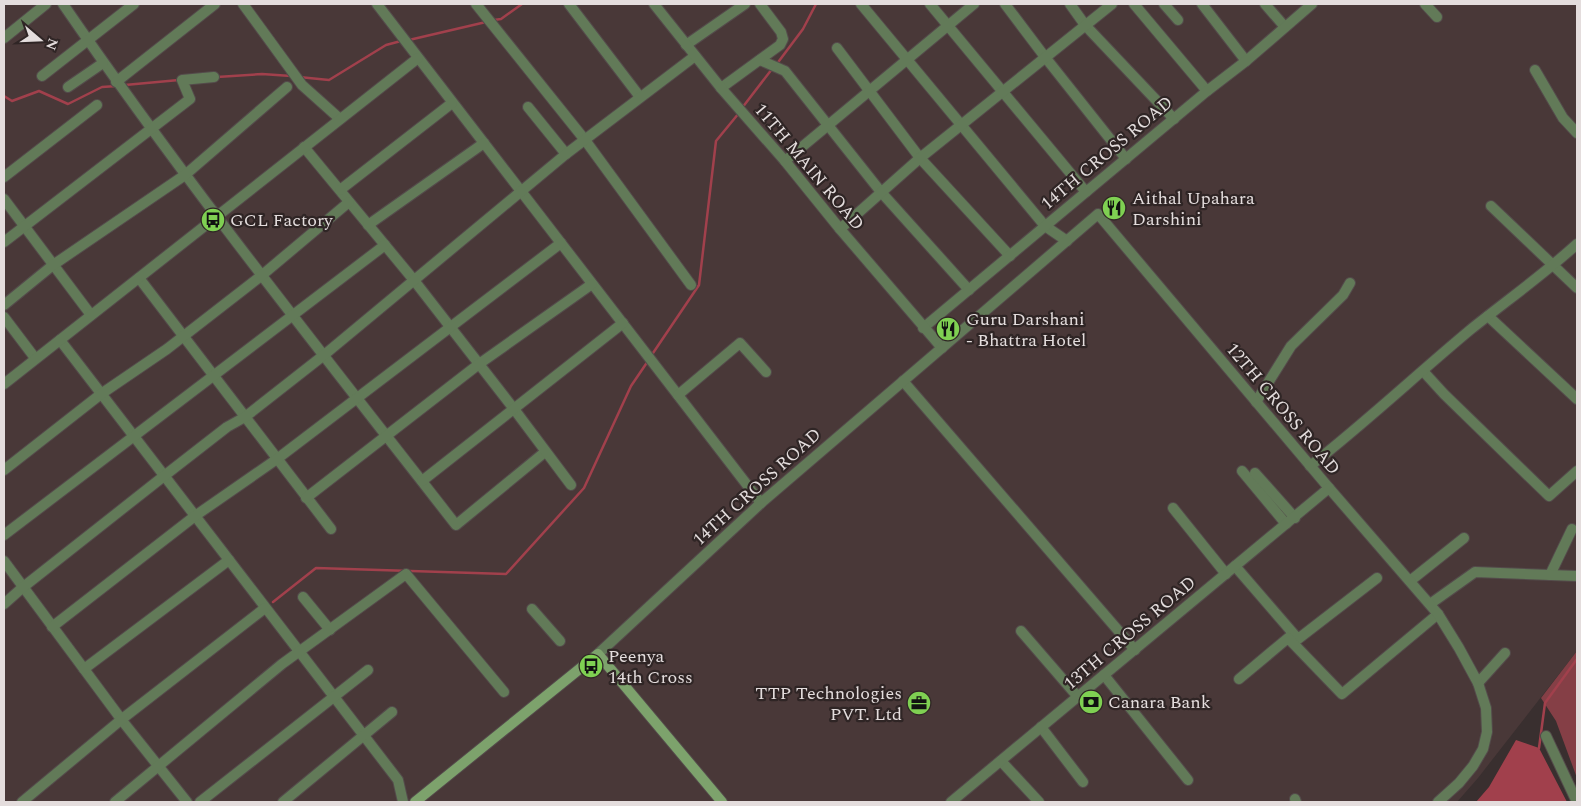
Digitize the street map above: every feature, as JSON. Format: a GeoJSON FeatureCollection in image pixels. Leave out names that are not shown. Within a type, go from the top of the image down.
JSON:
{"type":"FeatureCollection","features":[{"type":"Feature","properties":{"kind":"main road"},"geometry":{"type":"LineString","coordinates":[[415,802],[598,654],[722,802]]}},
{"type":"Feature","properties":{"kind":"street"},"geometry":{"type":"LineString","coordinates":[[4,38],[46,4]]}},
{"type":"Feature","properties":{"kind":"street"},"geometry":{"type":"LineString","coordinates":[[63,4],[116,82],[216,218],[456,525],[545,452]]}},
{"type":"Feature","properties":{"kind":"street"},"geometry":{"type":"LineString","coordinates":[[42,76],[134,4]]}},
{"type":"Feature","properties":{"kind":"street"},"geometry":{"type":"LineString","coordinates":[[243,4],[302,85],[340,119]]}},
{"type":"Feature","properties":{"kind":"street"},"geometry":{"type":"LineString","coordinates":[[376,4],[761,503]]}},
{"type":"Feature","properties":{"kind":"street"},"geometry":{"type":"LineString","coordinates":[[476,4],[585,140],[691,285]]}},
{"type":"Feature","properties":{"kind":"street"},"geometry":{"type":"LineString","coordinates":[[569,4],[640,97]]}},
{"type":"Feature","properties":{"kind":"street","name":"11TH MAIN ROAD"},"geometry":{"type":"LineString","coordinates":[[654,4],[694,56],[942,348]]}},
{"type":"Feature","properties":{"kind":"street"},"geometry":{"type":"LineString","coordinates":[[686,45],[745,4]]}},
{"type":"Feature","properties":{"kind":"street"},"geometry":{"type":"LineString","coordinates":[[721,88],[780,45],[783,39],[781,32],[760,4]]}},
{"type":"Feature","properties":{"kind":"street"},"geometry":{"type":"LineString","coordinates":[[861,4],[1045,226],[1067,241]]}},
{"type":"Feature","properties":{"kind":"street"},"geometry":{"type":"LineString","coordinates":[[930,4],[1086,192]]}},
{"type":"Feature","properties":{"kind":"street"},"geometry":{"type":"LineString","coordinates":[[785,161],[974,4]]}},
{"type":"Feature","properties":{"kind":"street"},"geometry":{"type":"LineString","coordinates":[[1005,4],[1045,58],[1126,159]]}},
{"type":"Feature","properties":{"kind":"street"},"geometry":{"type":"LineString","coordinates":[[1070,4],[1086,25],[1174,119]]}},
{"type":"Feature","properties":{"kind":"street"},"geometry":{"type":"LineString","coordinates":[[840,229],[920,158],[1112,4]]}},
{"type":"Feature","properties":{"kind":"street"},"geometry":{"type":"LineString","coordinates":[[1134,4],[1207,91]]}},
{"type":"Feature","properties":{"kind":"street"},"geometry":{"type":"LineString","coordinates":[[1164,4],[1178,20]]}},
{"type":"Feature","properties":{"kind":"street"},"geometry":{"type":"LineString","coordinates":[[1202,4],[1246,61]]}},
{"type":"Feature","properties":{"kind":"street"},"geometry":{"type":"LineString","coordinates":[[1265,4],[1285,27]]}},
{"type":"Feature","properties":{"kind":"street","name":"14TH CROSS ROAD"},"geometry":{"type":"LineString","coordinates":[[924,328],[1312,4]]}},
{"type":"Feature","properties":{"kind":"street"},"geometry":{"type":"LineString","coordinates":[[1425,4],[1437,17]]}},
{"type":"Feature","properties":{"kind":"street"},"geometry":{"type":"LineString","coordinates":[[116,82],[212,5]]}},
{"type":"Feature","properties":{"kind":"street"},"geometry":{"type":"LineString","coordinates":[[837,48],[920,158],[1010,256]]}},
{"type":"Feature","properties":{"kind":"street"},"geometry":{"type":"LineString","coordinates":[[4,604],[164,476],[227,427],[245,417],[324,355],[520,191],[694,56]]}},
{"type":"Feature","properties":{"kind":"street"},"geometry":{"type":"LineString","coordinates":[[4,384],[418,58]]}},
{"type":"Feature","properties":{"kind":"street"},"geometry":{"type":"LineString","coordinates":[[760,60],[785,71],[881,192],[969,290]]}},
{"type":"Feature","properties":{"kind":"street"},"geometry":{"type":"LineString","coordinates":[[68,87],[103,63]]}},
{"type":"Feature","properties":{"kind":"street"},"geometry":{"type":"LineString","coordinates":[[1535,70],[1563,118],[1577,133]]}},
{"type":"Feature","properties":{"kind":"street"},"geometry":{"type":"LineString","coordinates":[[4,242],[190,99],[182,80],[214,77]]}},
{"type":"Feature","properties":{"kind":"street"},"geometry":{"type":"LineString","coordinates":[[4,305],[54,265],[186,175],[287,87]]}},
{"type":"Feature","properties":{"kind":"street"},"geometry":{"type":"LineString","coordinates":[[340,190],[452,103]]}},
{"type":"Feature","properties":{"kind":"street"},"geometry":{"type":"LineString","coordinates":[[4,177],[97,105]]}},
{"type":"Feature","properties":{"kind":"street"},"geometry":{"type":"LineString","coordinates":[[528,107],[566,154]]}},
{"type":"Feature","properties":{"kind":"street"},"geometry":{"type":"LineString","coordinates":[[368,225],[484,143]]}},
{"type":"Feature","properties":{"kind":"street"},"geometry":{"type":"LineString","coordinates":[[304,147],[413,279],[571,485]]}},
{"type":"Feature","properties":{"kind":"street"},"geometry":{"type":"LineString","coordinates":[[4,199],[91,315]]}},
{"type":"Feature","properties":{"kind":"street"},"geometry":{"type":"LineString","coordinates":[[4,470],[101,394],[167,349],[261,276],[349,202]]}},
{"type":"Feature","properties":{"kind":"street"},"geometry":{"type":"LineString","coordinates":[[1491,206],[1577,288]]}},
{"type":"Feature","properties":{"kind":"street","name":"12TH CROSS ROAD"},"geometry":{"type":"LineString","coordinates":[[942,348],[1098,214],[1310,466],[1438,614],[1478,684],[1486,708],[1487,732],[1483,749],[1473,766],[1459,783],[1438,802]]}},
{"type":"Feature","properties":{"kind":"street"},"geometry":{"type":"LineString","coordinates":[[52,627],[195,516],[277,459],[561,243]]}},
{"type":"Feature","properties":{"kind":"street"},"geometry":{"type":"LineString","coordinates":[[1310,466],[1488,316],[1554,265],[1577,244]]}},
{"type":"Feature","properties":{"kind":"street"},"geometry":{"type":"LineString","coordinates":[[4,535],[385,245]]}},
{"type":"Feature","properties":{"kind":"street"},"geometry":{"type":"LineString","coordinates":[[139,278],[330,530]]}},
{"type":"Feature","properties":{"kind":"street"},"geometry":{"type":"LineString","coordinates":[[1256,402],[1291,346],[1343,295],[1350,283]]}},
{"type":"Feature","properties":{"kind":"street"},"geometry":{"type":"LineString","coordinates":[[306,498],[480,364],[592,284]]}},
{"type":"Feature","properties":{"kind":"street"},"geometry":{"type":"LineString","coordinates":[[1488,316],[1577,398]]}},
{"type":"Feature","properties":{"kind":"street"},"geometry":{"type":"LineString","coordinates":[[4,317],[35,358]]}},
{"type":"Feature","properties":{"kind":"street"},"geometry":{"type":"LineString","coordinates":[[422,482],[623,323]]}},
{"type":"Feature","properties":{"kind":"street"},"geometry":{"type":"LineString","coordinates":[[60,340],[398,780],[403,802]]}},
{"type":"Feature","properties":{"kind":"street"},"geometry":{"type":"LineString","coordinates":[[678,395],[740,343],[744,345],[766,372]]}},
{"type":"Feature","properties":{"kind":"street","name":"14TH CROSS ROAD"},"geometry":{"type":"LineString","coordinates":[[598,654],[761,503],[942,348]]}},
{"type":"Feature","properties":{"kind":"street"},"geometry":{"type":"LineString","coordinates":[[1423,371],[1451,401],[1549,496],[1577,472]]}},
{"type":"Feature","properties":{"kind":"street"},"geometry":{"type":"LineString","coordinates":[[904,381],[1135,650]]}},
{"type":"Feature","properties":{"kind":"street"},"geometry":{"type":"LineString","coordinates":[[1242,471],[1290,521]]}},
{"type":"Feature","properties":{"kind":"street"},"geometry":{"type":"LineString","coordinates":[[1255,473],[1290,521]]}},
{"type":"Feature","properties":{"kind":"street","name":"13TH CROSS ROAD"},"geometry":{"type":"LineString","coordinates":[[953,802],[1329,488]]}},
{"type":"Feature","properties":{"kind":"street"},"geometry":{"type":"LineString","coordinates":[[1173,508],[1226,574]]}},
{"type":"Feature","properties":{"kind":"street"},"geometry":{"type":"LineString","coordinates":[[1550,575],[1572,529]]}},
{"type":"Feature","properties":{"kind":"street"},"geometry":{"type":"LineString","coordinates":[[1410,581],[1464,538]]}},
{"type":"Feature","properties":{"kind":"street"},"geometry":{"type":"LineString","coordinates":[[84,669],[229,560]]}},
{"type":"Feature","properties":{"kind":"street"},"geometry":{"type":"LineString","coordinates":[[4,561],[22,588],[187,802]]}},
{"type":"Feature","properties":{"kind":"street"},"geometry":{"type":"LineString","coordinates":[[1236,566],[1298,639],[1377,578]]}},
{"type":"Feature","properties":{"kind":"street"},"geometry":{"type":"LineString","coordinates":[[1430,604],[1475,572],[1577,576]]}},
{"type":"Feature","properties":{"kind":"street"},"geometry":{"type":"LineString","coordinates":[[115,802],[282,664],[300,653],[406,574],[504,692]]}},
{"type":"Feature","properties":{"kind":"street"},"geometry":{"type":"LineString","coordinates":[[303,597],[330,630]]}},
{"type":"Feature","properties":{"kind":"street"},"geometry":{"type":"LineString","coordinates":[[22,802],[122,719],[265,608]]}},
{"type":"Feature","properties":{"kind":"street"},"geometry":{"type":"LineString","coordinates":[[532,609],[560,641]]}},
{"type":"Feature","properties":{"kind":"street"},"geometry":{"type":"LineString","coordinates":[[1239,679],[1288,638],[1342,694],[1438,614]]}},
{"type":"Feature","properties":{"kind":"street"},"geometry":{"type":"LineString","coordinates":[[1021,631],[1078,697]]}},
{"type":"Feature","properties":{"kind":"street"},"geometry":{"type":"LineString","coordinates":[[1478,684],[1505,653]]}},
{"type":"Feature","properties":{"kind":"street"},"geometry":{"type":"LineString","coordinates":[[200,802],[368,670]]}},
{"type":"Feature","properties":{"kind":"street"},"geometry":{"type":"LineString","coordinates":[[1104,675],[1188,780]]}},
{"type":"Feature","properties":{"kind":"street"},"geometry":{"type":"LineString","coordinates":[[283,802],[392,712]]}},
{"type":"Feature","properties":{"kind":"street"},"geometry":{"type":"LineString","coordinates":[[1041,728],[1083,782]]}},
{"type":"Feature","properties":{"kind":"street"},"geometry":{"type":"LineString","coordinates":[[1546,736],[1577,802]]}},
{"type":"Feature","properties":{"kind":"street"},"geometry":{"type":"LineString","coordinates":[[1001,761],[1039,802]]}},
{"type":"Feature","properties":{"kind":"shaded area"},"geometry":{"type":"Polygon","coordinates":[[[4,4],[1577,4],[1577,651],[1478,778],[1457,802],[4,802],[4,4]]]}},
{"type":"Feature","properties":{"kind":"shaded area"},"geometry":{"type":"Polygon","coordinates":[[[1577,651],[1577,778],[1556,721],[1541,698],[1577,651]]]}},
{"type":"Feature","properties":{"kind":"shaded area"},"geometry":{"type":"Polygon","coordinates":[[[1516,740],[1539,748],[1567,802],[1476,802],[1489,787],[1516,740]]]}},
{"type":"Feature","properties":{"kind":"waterway"},"geometry":{"type":"LineString","coordinates":[[494,20],[501,19],[522,4]]}},
{"type":"Feature","properties":{"kind":"waterway"},"geometry":{"type":"LineString","coordinates":[[776,65],[803,29],[816,4]]}},
{"type":"Feature","properties":{"kind":"waterway"},"geometry":{"type":"LineString","coordinates":[[409,40],[486,22]]}},
{"type":"Feature","properties":{"kind":"waterway"},"geometry":{"type":"LineString","coordinates":[[299,77],[329,80],[386,45],[401,41]]}},
{"type":"Feature","properties":{"kind":"waterway"},"geometry":{"type":"LineString","coordinates":[[742,108],[772,69]]}},
{"type":"Feature","properties":{"kind":"waterway"},"geometry":{"type":"LineString","coordinates":[[217,77],[262,74],[291,76]]}},
{"type":"Feature","properties":{"kind":"waterway"},"geometry":{"type":"LineString","coordinates":[[125,85],[179,80]]}},
{"type":"Feature","properties":{"kind":"waterway"},"geometry":{"type":"LineString","coordinates":[[4,96],[12,101],[39,91],[68,104],[102,87],[117,86]]}},
{"type":"Feature","properties":{"kind":"waterway"},"geometry":{"type":"LineString","coordinates":[[651,356],[699,285],[716,141],[739,113]]}},
{"type":"Feature","properties":{"kind":"waterway"},"geometry":{"type":"LineString","coordinates":[[273,602],[316,568],[506,574],[584,488],[631,386],[648,361]]}},
{"type":"Feature","properties":{"kind":"waterway"},"geometry":{"type":"LineString","coordinates":[[1539,748],[1545,703],[1577,659]]}},
{"type":"Feature","properties":{"kind":"place","name":"Aithal Upahara Darshini"},"geometry":{"type":"Point","coordinates":[1114,208]}},
{"type":"Feature","properties":{"kind":"place","name":"GCL Factory"},"geometry":{"type":"Point","coordinates":[213,220]}},
{"type":"Feature","properties":{"kind":"place","name":"Guru Darshani - Bhattra Hotel"},"geometry":{"type":"Point","coordinates":[948,329]}},
{"type":"Feature","properties":{"kind":"place","name":"Peenya 14th Cross"},"geometry":{"type":"Point","coordinates":[591,666]}},
{"type":"Feature","properties":{"kind":"place","name":"Canara Bank"},"geometry":{"type":"Point","coordinates":[1091,702]}},
{"type":"Feature","properties":{"kind":"place","name":"TTP Technologies PVT. Ltd"},"geometry":{"type":"Point","coordinates":[919,703]}}]}
